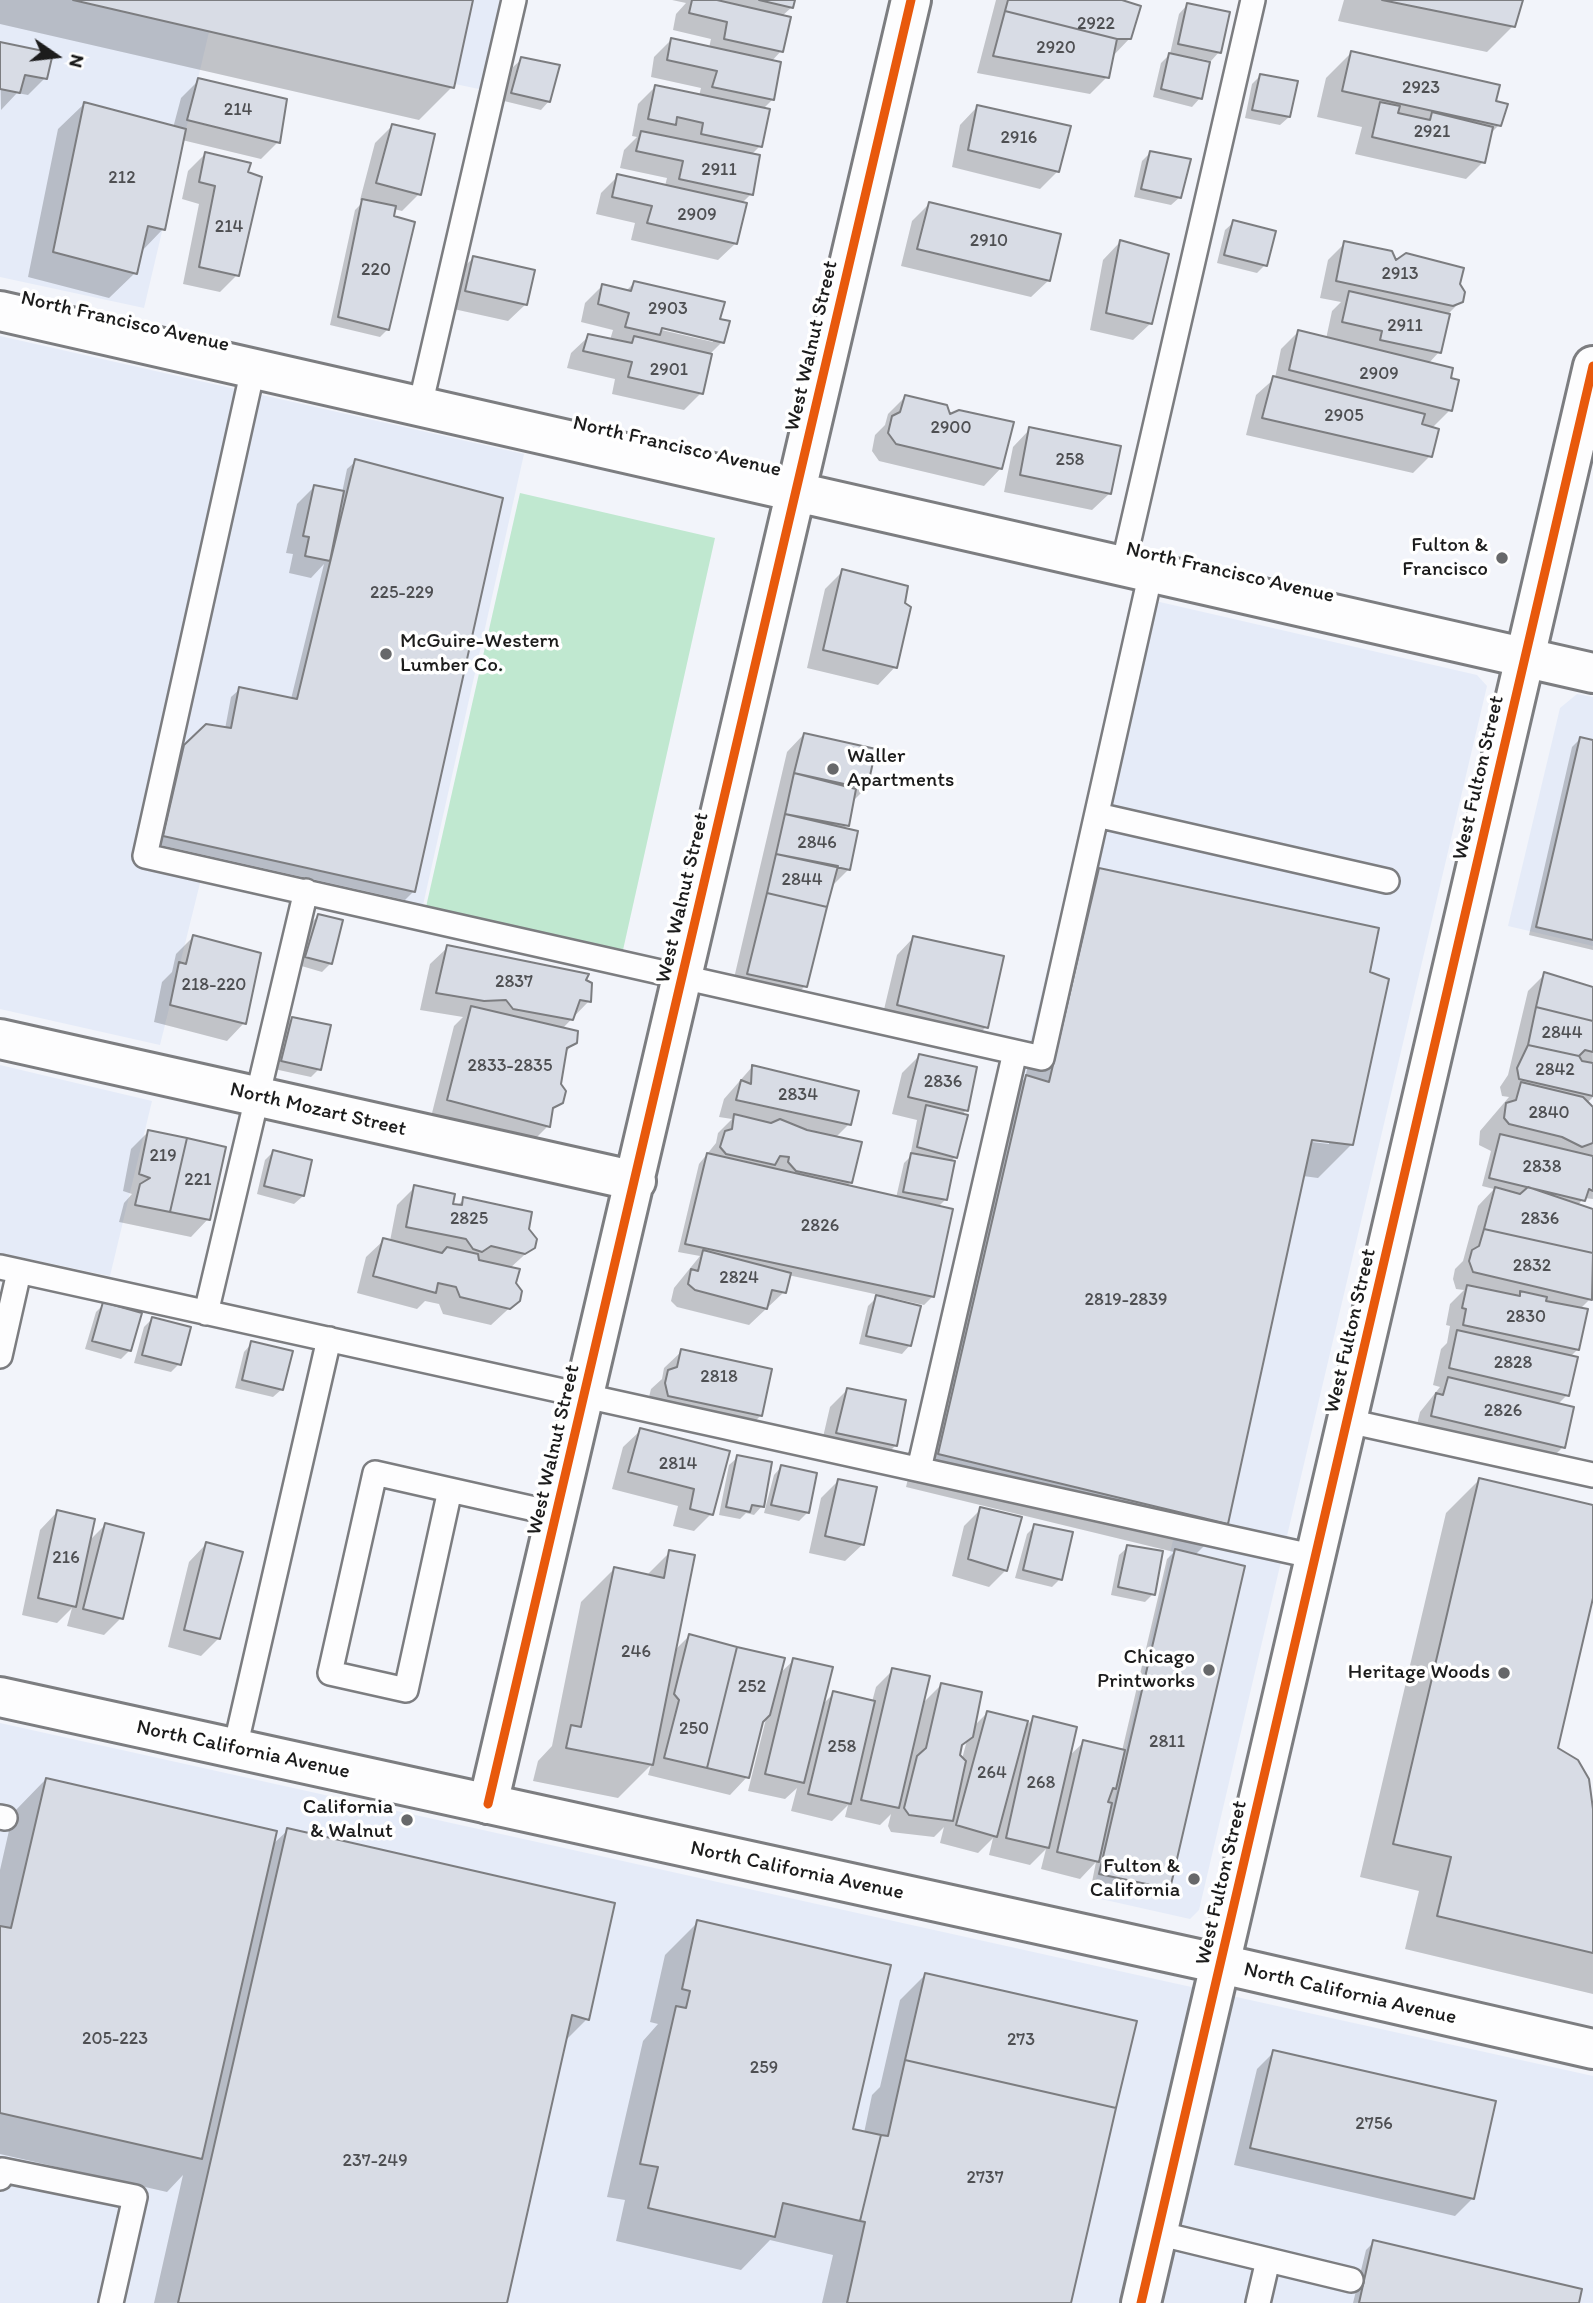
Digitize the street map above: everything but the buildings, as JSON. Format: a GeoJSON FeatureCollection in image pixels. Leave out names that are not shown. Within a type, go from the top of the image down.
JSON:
{"type":"FeatureCollection","features":[{"type":"Feature","properties":{"kind":"street","name":"West Walnut Street"},"geometry":{"type":"LineString","coordinates":[[488,1804],[911,0]]}},
{"type":"Feature","properties":{"kind":"street","name":"North Francisco Avenue"},"geometry":{"type":"LineString","coordinates":[[0,311],[1593,673]]}},
{"type":"Feature","properties":{"kind":"street","name":"West Fulton Street"},"geometry":{"type":"LineString","coordinates":[[1141,2303],[1593,366]]}},
{"type":"Feature","properties":{"kind":"street","name":"North Mozart Street"},"geometry":{"type":"LineString","coordinates":[[0,1039],[636,1181]]}},
{"type":"Feature","properties":{"kind":"street","name":"North California Avenue"},"geometry":{"type":"LineString","coordinates":[[0,1697],[1221,1964],[1593,2049]]}},
{"type":"Feature","properties":{"kind":"lane"},"geometry":{"type":"LineString","coordinates":[[419,406],[514,0]]}},
{"type":"Feature","properties":{"kind":"lane"},"geometry":{"type":"LineString","coordinates":[[253,369],[145,856],[1042,1058],[1097,815],[1137,569],[1253,0]]}},
{"type":"Feature","properties":{"kind":"lane"},"geometry":{"type":"LineString","coordinates":[[1097,815],[1387,881]]}},
{"type":"Feature","properties":{"kind":"lane"},"geometry":{"type":"LineString","coordinates":[[206,1312],[306,891]]}},
{"type":"Feature","properties":{"kind":"lane"},"geometry":{"type":"LineString","coordinates":[[919,1469],[1015,1052]]}},
{"type":"Feature","properties":{"kind":"lane"},"geometry":{"type":"LineString","coordinates":[[0,1356],[10,1270],[1316,1557]]}},
{"type":"Feature","properties":{"kind":"lane"},"geometry":{"type":"LineString","coordinates":[[234,1748],[329,1339]]}},
{"type":"Feature","properties":{"kind":"lane"},"geometry":{"type":"LineString","coordinates":[[1348,1420],[1593,1475]]}},
{"type":"Feature","properties":{"kind":"lane"},"geometry":{"type":"LineString","coordinates":[[450,1490],[406,1690],[330,1673],[375,1473],[557,1514]]}},
{"type":"Feature","properties":{"kind":"lane"},"geometry":{"type":"LineString","coordinates":[[0,2178],[2,2170],[135,2197],[111,2303]]}},
{"type":"Feature","properties":{"kind":"lane"},"geometry":{"type":"LineString","coordinates":[[1157,2233],[1351,2280]]}},
{"type":"Feature","properties":{"kind":"lane"},"geometry":{"type":"LineString","coordinates":[[1258,2303],[1268,2260]]}},
{"type":"Feature","properties":{"kind":"shaded area"},"geometry":{"type":"Polygon","coordinates":[[[0,0],[514,0],[493,92],[209,32],[144,308],[0,277],[0,0]]]}},
{"type":"Feature","properties":{"kind":"shaded area"},"geometry":{"type":"Polygon","coordinates":[[[0,336],[524,454],[419,923],[202,875],[160,1045],[0,1009],[0,336]]]}},
{"type":"Feature","properties":{"kind":"shaded area"},"geometry":{"type":"Polygon","coordinates":[[[1138,597],[1477,675],[1487,686],[1199,1910],[1190,1919],[1092,1897],[1175,1531],[924,1476],[1138,597]]]}},
{"type":"Feature","properties":{"kind":"shaded area"},"geometry":{"type":"Polygon","coordinates":[[[1577,694],[1593,697],[1593,946],[1508,926],[1560,708],[1577,694]]]}},
{"type":"Feature","properties":{"kind":"shaded area"},"geometry":{"type":"Polygon","coordinates":[[[0,1065],[152,1101],[110,1276],[0,1253],[0,1065]]]}},
{"type":"Feature","properties":{"kind":"shaded area"},"geometry":{"type":"Polygon","coordinates":[[[0,1723],[1593,2076],[1593,2303],[0,2303],[0,1723]]]}},
{"type":"Feature","properties":{"kind":"green space"},"geometry":{"type":"Polygon","coordinates":[[[520,493],[715,538],[623,950],[426,907],[520,493]]]}},
{"type":"Feature","properties":{"kind":"cycle path"},"geometry":{"type":"LineString","coordinates":[[488,1804],[911,0]]}},
{"type":"Feature","properties":{"kind":"cycle path"},"geometry":{"type":"LineString","coordinates":[[1141,2303],[1593,366]]}},
{"type":"Feature","properties":{"kind":"place","name":"Fulton & Francisco"},"geometry":{"type":"Point","coordinates":[1502,558]}},
{"type":"Feature","properties":{"kind":"place","name":"McGuire-Western Lumber Co."},"geometry":{"type":"Point","coordinates":[386,654]}},
{"type":"Feature","properties":{"kind":"place","name":"Waller Apartments"},"geometry":{"type":"Point","coordinates":[833,769]}},
{"type":"Feature","properties":{"kind":"place","name":"Chicago Printworks"},"geometry":{"type":"Point","coordinates":[1209,1670]}},
{"type":"Feature","properties":{"kind":"place","name":"Heritage Woods"},"geometry":{"type":"Point","coordinates":[1504,1673]}},
{"type":"Feature","properties":{"kind":"place","name":"California & Walnut"},"geometry":{"type":"Point","coordinates":[407,1820]}},
{"type":"Feature","properties":{"kind":"place","name":"Fulton & California"},"geometry":{"type":"Point","coordinates":[1194,1879]}}]}
